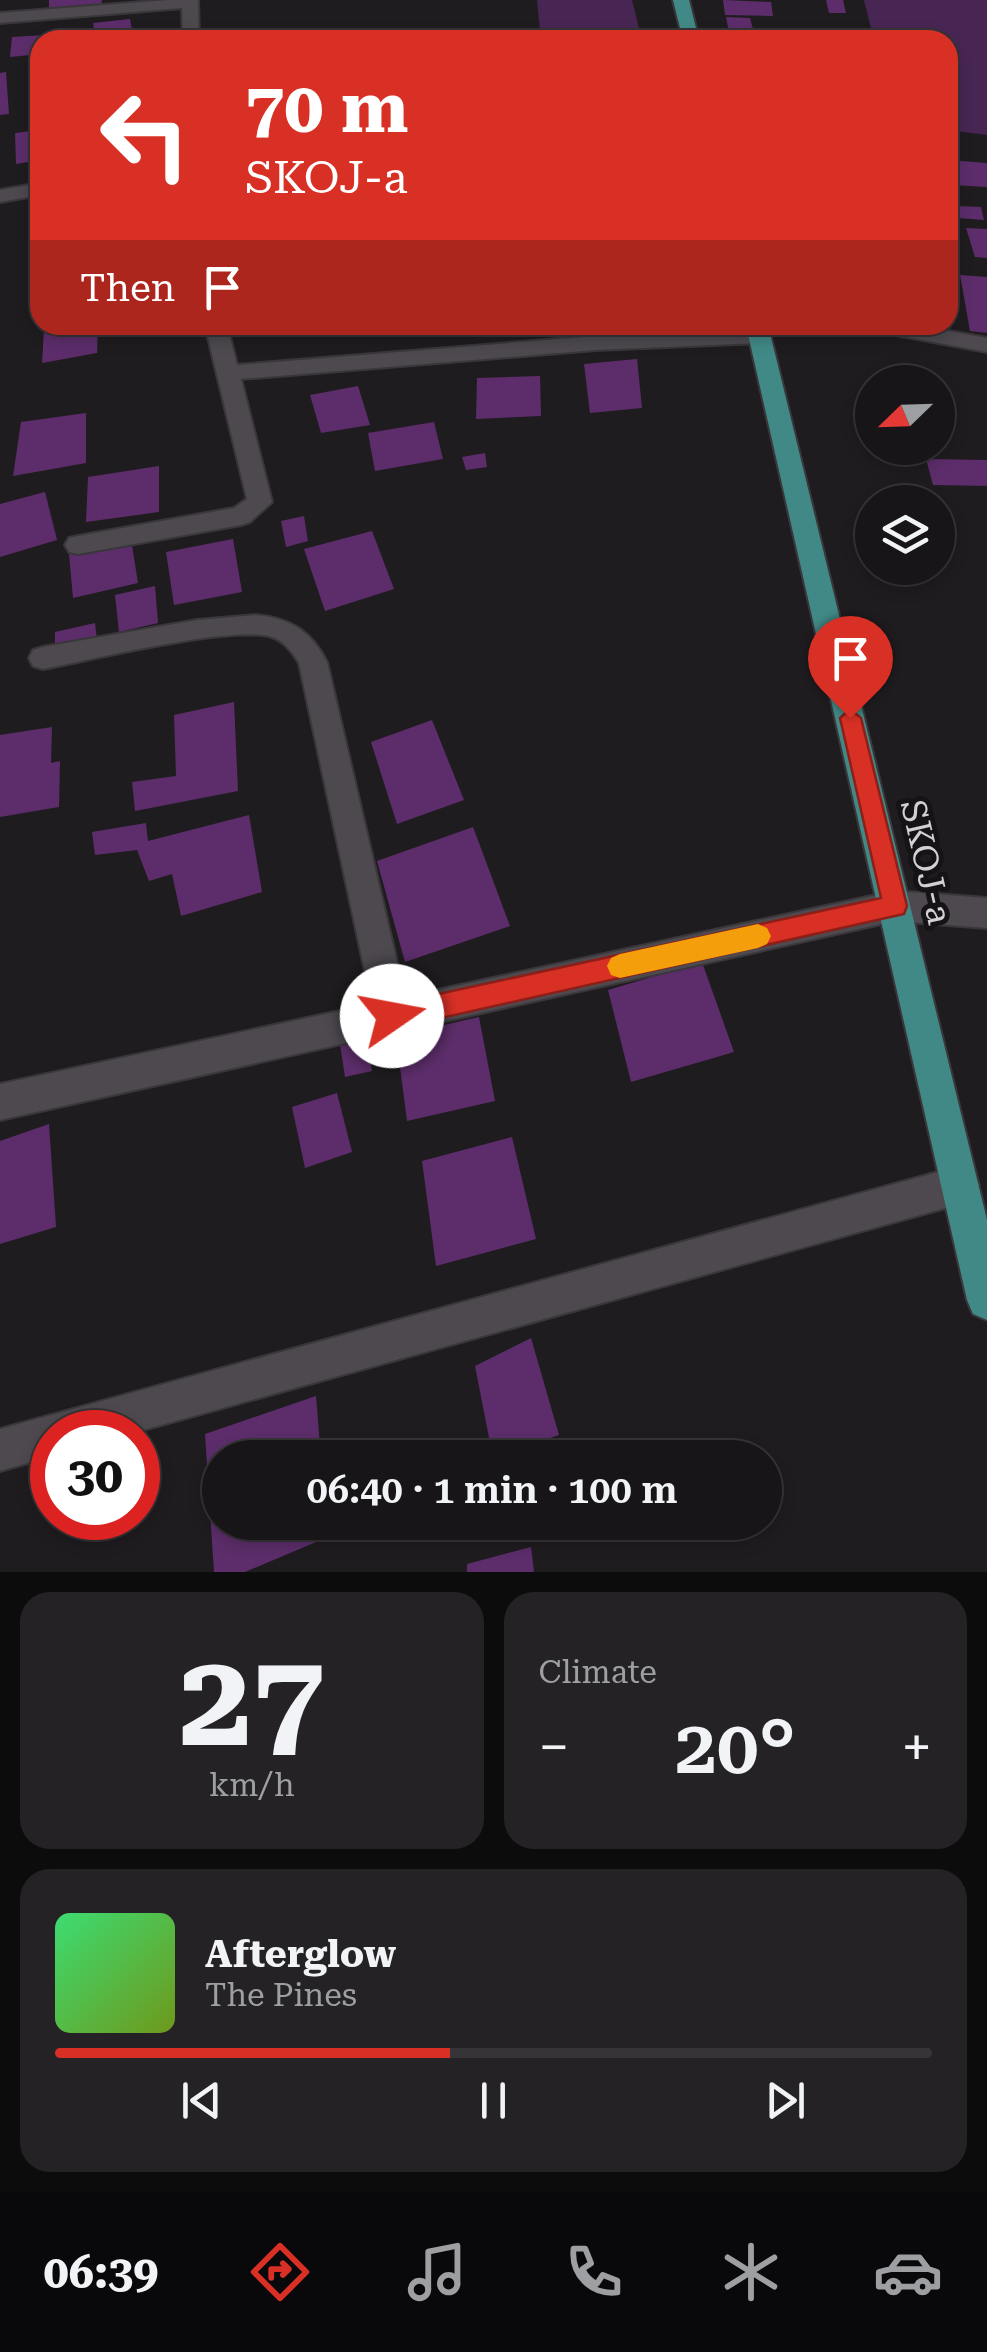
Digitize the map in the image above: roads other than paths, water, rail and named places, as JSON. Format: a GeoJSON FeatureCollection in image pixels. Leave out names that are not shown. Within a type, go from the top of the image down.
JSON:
{"type":"FeatureCollection","features":[{"type":"Feature","properties":{"kind":"main road"},"geometry":{"type":"LineString","coordinates":[[681,0],[688,30]]}},
{"type":"Feature","properties":{"kind":"main road","name":"SKOJ-a"},"geometry":{"type":"LineString","coordinates":[[760,335],[987,1300]]}},
{"type":"Feature","properties":{"kind":"street"},"geometry":{"type":"LineString","coordinates":[[0,18],[190,1],[190,30]]}},
{"type":"Feature","properties":{"kind":"street"},"geometry":{"type":"LineString","coordinates":[[0,196],[30,192]]}},
{"type":"Feature","properties":{"kind":"street"},"geometry":{"type":"LineString","coordinates":[[78,545],[241,516],[260,502],[218,335]]}},
{"type":"Feature","properties":{"kind":"street"},"geometry":{"type":"LineString","coordinates":[[227,373],[696,335]]}},
{"type":"Feature","properties":{"kind":"street"},"geometry":{"type":"LineString","coordinates":[[934,335],[987,345]]}},
{"type":"Feature","properties":{"kind":"street"},"geometry":{"type":"LineString","coordinates":[[44,658],[220,629],[269,625],[304,645],[313,662],[392,1016]]}},
{"type":"Feature","properties":{"kind":"street"},"geometry":{"type":"LineString","coordinates":[[0,1102],[895,906],[987,913]]}},
{"type":"Feature","properties":{"kind":"street"},"geometry":{"type":"LineString","coordinates":[[143,1410],[960,1184]]}},
{"type":"Feature","properties":{"kind":"street"},"geometry":{"type":"LineString","coordinates":[[0,1450],[30,1442]]}}]}
